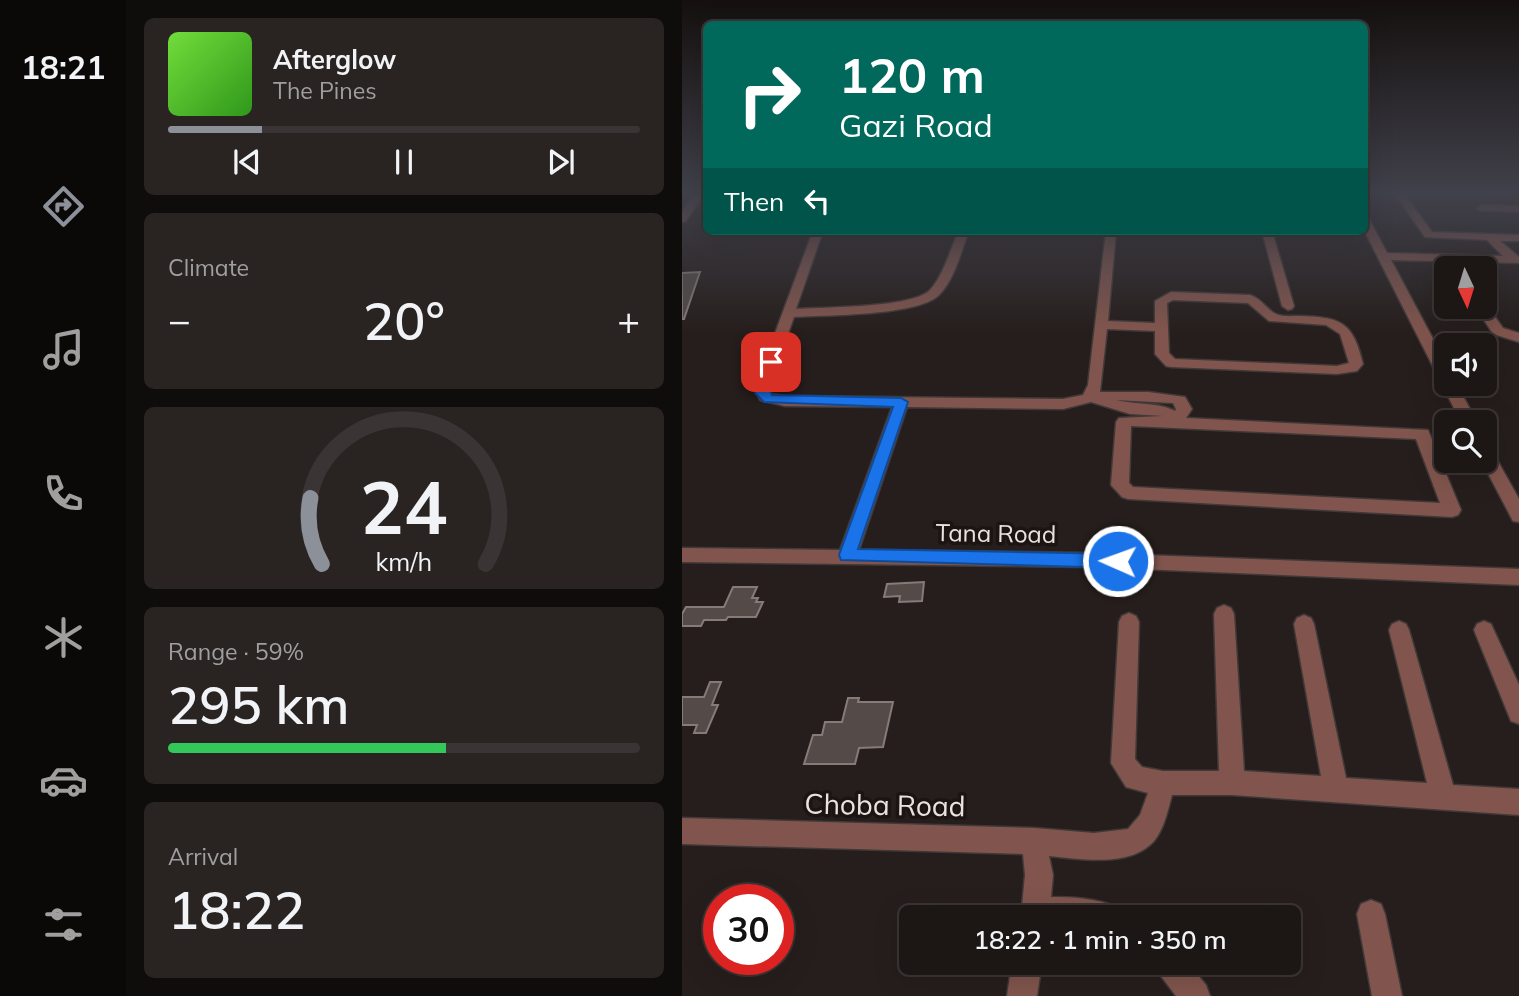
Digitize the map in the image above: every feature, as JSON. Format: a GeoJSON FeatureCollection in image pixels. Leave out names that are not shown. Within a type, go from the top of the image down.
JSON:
{"type":"FeatureCollection","features":[{"type":"Feature","properties":{"kind":"street"},"geometry":{"type":"LineString","coordinates":[[815,239],[762,387],[765,397],[776,400],[1072,404],[1090,397],[1162,411],[1168,413],[1175,423]]}},
{"type":"Feature","properties":{"kind":"street"},"geometry":{"type":"LineString","coordinates":[[788,313],[900,305],[928,298],[938,287],[960,239]]}},
{"type":"Feature","properties":{"kind":"street"},"geometry":{"type":"LineString","coordinates":[[1090,397],[1095,385],[1110,239]]}},
{"type":"Feature","properties":{"kind":"street"},"geometry":{"type":"LineString","coordinates":[[1269,239],[1288,306]]}},
{"type":"Feature","properties":{"kind":"street"},"geometry":{"type":"LineString","coordinates":[[1375,239],[1434,354]]}},
{"type":"Feature","properties":{"kind":"street"},"geometry":{"type":"LineString","coordinates":[[1455,239],[1493,246],[1516,260]]}},
{"type":"Feature","properties":{"kind":"street"},"geometry":{"type":"LineString","coordinates":[[1383,256],[1493,246],[1513,239]]}},
{"type":"Feature","properties":{"kind":"street"},"geometry":{"type":"LineString","coordinates":[[1166,298],[1250,299],[1259,302],[1265,313],[1274,318],[1338,323],[1344,329],[1356,364],[1348,369],[1337,370],[1179,364],[1163,357],[1160,327],[1161,303],[1166,298]]}},
{"type":"Feature","properties":{"kind":"street"},"geometry":{"type":"LineString","coordinates":[[1491,319],[1502,334],[1518,338]]}},
{"type":"Feature","properties":{"kind":"street"},"geometry":{"type":"LineString","coordinates":[[1100,325],[1160,327]]}},
{"type":"Feature","properties":{"kind":"street"},"geometry":{"type":"LineString","coordinates":[[848,555],[901,402]]}},
{"type":"Feature","properties":{"kind":"street"},"geometry":{"type":"LineString","coordinates":[[1124,422],[1175,423],[1422,434],[1452,510],[1128,493],[1122,490],[1124,422]]}},
{"type":"Feature","properties":{"kind":"street"},"geometry":{"type":"LineString","coordinates":[[1495,473],[1518,516]]}},
{"type":"Feature","properties":{"kind":"street","name":"Tana Road"},"geometry":{"type":"LineString","coordinates":[[682,555],[1091,560],[1518,577]]}},
{"type":"Feature","properties":{"kind":"street"},"geometry":{"type":"LineString","coordinates":[[1224,614],[1232,783]]}},
{"type":"Feature","properties":{"kind":"street"},"geometry":{"type":"LineString","coordinates":[[1129,622],[1123,762],[1135,778],[1163,783],[1232,783],[1518,802]]}},
{"type":"Feature","properties":{"kind":"street"},"geometry":{"type":"LineString","coordinates":[[1304,624],[1336,790]]}},
{"type":"Feature","properties":{"kind":"street"},"geometry":{"type":"LineString","coordinates":[[1400,630],[1443,796]]}},
{"type":"Feature","properties":{"kind":"street"},"geometry":{"type":"LineString","coordinates":[[1484,630],[1518,713]]}},
{"type":"Feature","properties":{"kind":"street","name":"Choba Road"},"geometry":{"type":"LineString","coordinates":[[682,831],[1102,845],[1133,842],[1153,817],[1163,783]]}},
{"type":"Feature","properties":{"kind":"street"},"geometry":{"type":"LineString","coordinates":[[1034,841],[1037,905]]}},
{"type":"Feature","properties":{"kind":"street"},"geometry":{"type":"LineString","coordinates":[[1371,914],[1387,996]]}},
{"type":"Feature","properties":{"kind":"street"},"geometry":{"type":"LineString","coordinates":[[1022,996],[1025,975]]}},
{"type":"Feature","properties":{"kind":"street"},"geometry":{"type":"LineString","coordinates":[[1178,975],[1195,996]]}},
{"type":"Feature","properties":{"kind":"building"},"geometry":{"type":"Polygon","coordinates":[[[700,272],[684,319],[682,319],[682,273],[700,272]]]}},
{"type":"Feature","properties":{"kind":"building"},"geometry":{"type":"Polygon","coordinates":[[[924,582],[922,601],[899,602],[900,596],[884,597],[887,584],[924,582]]]}},
{"type":"Feature","properties":{"kind":"building"},"geometry":{"type":"Polygon","coordinates":[[[733,587],[757,587],[752,598],[758,598],[756,602],[763,602],[756,617],[728,617],[726,620],[704,620],[701,626],[682,626],[682,614],[686,607],[724,607],[733,587]]]}},
{"type":"Feature","properties":{"kind":"building"},"geometry":{"type":"Polygon","coordinates":[[[710,682],[721,682],[712,705],[718,705],[706,733],[694,733],[697,725],[682,725],[682,697],[704,697],[710,682]]]}},
{"type":"Feature","properties":{"kind":"building"},"geometry":{"type":"Polygon","coordinates":[[[848,698],[859,698],[858,702],[893,702],[883,747],[859,748],[855,764],[804,764],[813,735],[822,735],[825,722],[842,722],[848,698]]]}},
{"type":"Feature","properties":{"kind":"route"},"geometry":{"type":"LineString","coordinates":[[771,362],[762,387],[762,393],[769,399],[901,402],[848,555],[1118,561]]}}]}
